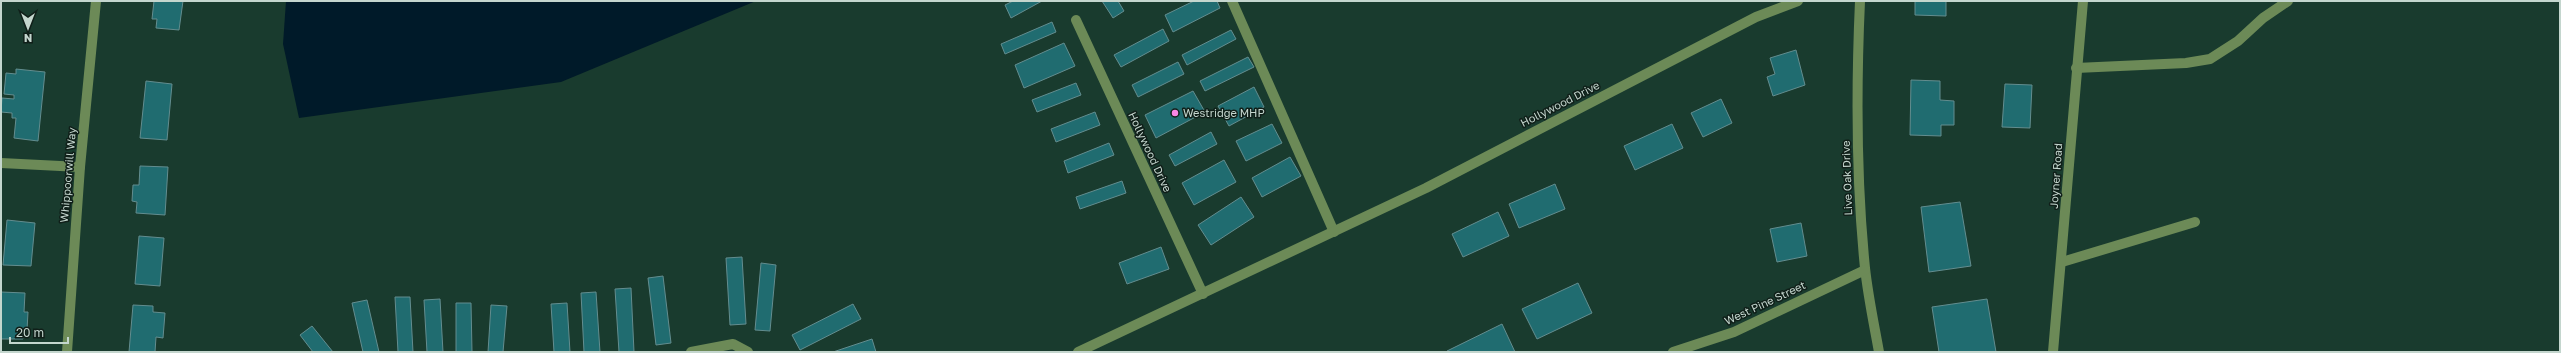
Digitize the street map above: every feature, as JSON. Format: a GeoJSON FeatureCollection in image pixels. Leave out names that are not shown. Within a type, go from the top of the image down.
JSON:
{"type":"FeatureCollection","features":[{"type":"Feature","properties":{"kind":"street","name":"Whippoorwill Way"},"geometry":{"type":"LineString","coordinates":[[67,352],[80,167],[96,1]]}},
{"type":"Feature","properties":{"kind":"street"},"geometry":{"type":"LineString","coordinates":[[1232,1],[1334,232]]}},
{"type":"Feature","properties":{"kind":"street","name":"Hollywood Drive"},"geometry":{"type":"LineString","coordinates":[[1078,352],[1426,188],[1756,17],[1798,1]]}},
{"type":"Feature","properties":{"kind":"street","name":"Live Oak Drive"},"geometry":{"type":"LineString","coordinates":[[1860,1],[1857,163],[1865,270],[1879,352]]}},
{"type":"Feature","properties":{"kind":"street","name":"Joyner Road"},"geometry":{"type":"LineString","coordinates":[[2053,352],[2062,262],[2076,68],[2083,1]]}},
{"type":"Feature","properties":{"kind":"street"},"geometry":{"type":"LineString","coordinates":[[2076,68],[2186,63],[2210,58],[2238,41],[2263,18],[2288,1]]}},
{"type":"Feature","properties":{"kind":"street","name":"Hollywood Drive"},"geometry":{"type":"LineString","coordinates":[[1076,20],[1203,294]]}},
{"type":"Feature","properties":{"kind":"street"},"geometry":{"type":"LineString","coordinates":[[1,163],[80,167]]}},
{"type":"Feature","properties":{"kind":"street"},"geometry":{"type":"LineString","coordinates":[[2062,262],[2195,222]]}},
{"type":"Feature","properties":{"kind":"street","name":"West Pine Street"},"geometry":{"type":"LineString","coordinates":[[1673,352],[1734,332],[1865,270]]}},
{"type":"Feature","properties":{"kind":"street"},"geometry":{"type":"LineString","coordinates":[[691,352],[733,344],[748,352]]}},
{"type":"Feature","properties":{"kind":"water"},"geometry":{"type":"Polygon","coordinates":[[[286,1],[756,1],[561,82],[299,118],[283,44],[286,1]]]}},
{"type":"Feature","properties":{"kind":"building"},"geometry":{"type":"Polygon","coordinates":[[[154,1],[183,1],[179,30],[156,28],[157,19],[152,19],[154,1]]]}},
{"type":"Feature","properties":{"kind":"building"},"geometry":{"type":"Polygon","coordinates":[[[1013,1],[1042,1],[1011,18],[1005,5],[1013,1]]]}},
{"type":"Feature","properties":{"kind":"building"},"geometry":{"type":"Polygon","coordinates":[[[1102,1],[1118,1],[1124,11],[1113,18],[1102,1]]]}},
{"type":"Feature","properties":{"kind":"building"},"geometry":{"type":"Polygon","coordinates":[[[1194,1],[1217,1],[1220,8],[1173,32],[1165,15],[1194,1]]]}},
{"type":"Feature","properties":{"kind":"building"},"geometry":{"type":"Polygon","coordinates":[[[1915,1],[1946,1],[1946,16],[1915,15],[1915,1]]]}},
{"type":"Feature","properties":{"kind":"building"},"geometry":{"type":"Polygon","coordinates":[[[1052,22],[1056,32],[1005,54],[1001,44],[1052,22]]]}},
{"type":"Feature","properties":{"kind":"building"},"geometry":{"type":"Polygon","coordinates":[[[1163,29],[1169,41],[1121,67],[1114,55],[1163,29]]]}},
{"type":"Feature","properties":{"kind":"building"},"geometry":{"type":"Polygon","coordinates":[[[1231,30],[1236,39],[1187,65],[1182,55],[1231,30]]]}},
{"type":"Feature","properties":{"kind":"building"},"geometry":{"type":"Polygon","coordinates":[[[1064,43],[1075,66],[1024,88],[1015,65],[1064,43]]]}},
{"type":"Feature","properties":{"kind":"building"},"geometry":{"type":"Polygon","coordinates":[[[1796,50],[1805,85],[1773,96],[1767,77],[1775,74],[1770,58],[1796,50]]]}},
{"type":"Feature","properties":{"kind":"building","name":"Westridge MHP"},"geometry":{"type":"Polygon","coordinates":[[[1248,57],[1254,67],[1205,91],[1200,81],[1248,57]]]}},
{"type":"Feature","properties":{"kind":"building","name":"Westridge MHP"},"geometry":{"type":"Polygon","coordinates":[[[1178,62],[1184,74],[1138,97],[1132,85],[1178,62]]]}},
{"type":"Feature","properties":{"kind":"building"},"geometry":{"type":"Polygon","coordinates":[[[16,69],[45,72],[38,141],[14,138],[16,118],[12,118],[12,113],[1,112],[2,98],[14,99],[14,95],[4,94],[6,73],[16,74],[16,69]]]}},
{"type":"Feature","properties":{"kind":"building"},"geometry":{"type":"Polygon","coordinates":[[[1911,80],[1940,81],[1940,100],[1954,101],[1954,125],[1941,125],[1941,136],[1910,135],[1911,80]]]}},
{"type":"Feature","properties":{"kind":"building"},"geometry":{"type":"Polygon","coordinates":[[[146,81],[172,84],[167,140],[140,138],[146,81]]]}},
{"type":"Feature","properties":{"kind":"building"},"geometry":{"type":"Polygon","coordinates":[[[1076,83],[1081,95],[1037,112],[1032,100],[1076,83]]]}},
{"type":"Feature","properties":{"kind":"building"},"geometry":{"type":"Polygon","coordinates":[[[2005,84],[2032,85],[2030,128],[2002,127],[2005,84]]]}},
{"type":"Feature","properties":{"kind":"building","name":"Westridge MHP"},"geometry":{"type":"Polygon","coordinates":[[[1254,87],[1264,107],[1229,126],[1218,106],[1254,87]]]}},
{"type":"Feature","properties":{"kind":"building","name":"Westridge MHP"},"geometry":{"type":"Polygon","coordinates":[[[1193,91],[1205,112],[1156,138],[1145,115],[1193,91]]]}},
{"type":"Feature","properties":{"kind":"building"},"geometry":{"type":"Polygon","coordinates":[[[1721,99],[1732,123],[1703,137],[1691,113],[1721,99]]]}},
{"type":"Feature","properties":{"kind":"building"},"geometry":{"type":"Polygon","coordinates":[[[1095,112],[1100,125],[1056,142],[1051,129],[1095,112]]]}},
{"type":"Feature","properties":{"kind":"building","name":"Westridge MHP"},"geometry":{"type":"Polygon","coordinates":[[[1272,124],[1282,143],[1246,161],[1236,141],[1272,124]]]}},
{"type":"Feature","properties":{"kind":"building"},"geometry":{"type":"Polygon","coordinates":[[[1672,124],[1683,148],[1635,170],[1624,146],[1672,124]]]}},
{"type":"Feature","properties":{"kind":"building","name":"Westridge MHP"},"geometry":{"type":"Polygon","coordinates":[[[1211,132],[1217,144],[1175,166],[1169,155],[1211,132]]]}},
{"type":"Feature","properties":{"kind":"building"},"geometry":{"type":"Polygon","coordinates":[[[1109,143],[1114,155],[1068,173],[1064,161],[1109,143]]]}},
{"type":"Feature","properties":{"kind":"building"},"geometry":{"type":"Polygon","coordinates":[[[1290,157],[1301,176],[1262,197],[1252,178],[1290,157]]]}},
{"type":"Feature","properties":{"kind":"building"},"geometry":{"type":"Polygon","coordinates":[[[1224,160],[1236,182],[1194,205],[1182,183],[1224,160]]]}},
{"type":"Feature","properties":{"kind":"building"},"geometry":{"type":"Polygon","coordinates":[[[140,166],[168,167],[165,215],[136,213],[137,202],[132,201],[133,185],[139,185],[140,166]]]}},
{"type":"Feature","properties":{"kind":"building"},"geometry":{"type":"Polygon","coordinates":[[[1122,181],[1126,193],[1080,209],[1076,197],[1122,181]]]}},
{"type":"Feature","properties":{"kind":"building"},"geometry":{"type":"Polygon","coordinates":[[[1555,184],[1565,209],[1519,228],[1509,204],[1555,184]]]}},
{"type":"Feature","properties":{"kind":"building"},"geometry":{"type":"Polygon","coordinates":[[[1241,197],[1254,217],[1211,245],[1198,225],[1241,197]]]}},
{"type":"Feature","properties":{"kind":"building"},"geometry":{"type":"Polygon","coordinates":[[[1960,202],[1971,266],[1929,272],[1921,207],[1960,202]]]}},
{"type":"Feature","properties":{"kind":"building"},"geometry":{"type":"Polygon","coordinates":[[[1498,212],[1509,236],[1463,257],[1452,234],[1498,212]]]}},
{"type":"Feature","properties":{"kind":"building"},"geometry":{"type":"Polygon","coordinates":[[[7,220],[35,223],[31,266],[3,265],[7,220]]]}},
{"type":"Feature","properties":{"kind":"building"},"geometry":{"type":"Polygon","coordinates":[[[1801,223],[1807,256],[1777,262],[1770,229],[1801,223]]]}},
{"type":"Feature","properties":{"kind":"building"},"geometry":{"type":"Polygon","coordinates":[[[139,236],[164,238],[160,286],[135,284],[139,236]]]}},
{"type":"Feature","properties":{"kind":"building"},"geometry":{"type":"Polygon","coordinates":[[[1161,247],[1169,269],[1127,284],[1119,263],[1161,247]]]}},
{"type":"Feature","properties":{"kind":"building"},"geometry":{"type":"Polygon","coordinates":[[[742,257],[746,324],[730,325],[726,258],[742,257]]]}},
{"type":"Feature","properties":{"kind":"building"},"geometry":{"type":"Polygon","coordinates":[[[761,263],[776,265],[770,331],[755,330],[761,263]]]}},
{"type":"Feature","properties":{"kind":"building"},"geometry":{"type":"Polygon","coordinates":[[[663,276],[671,343],[656,345],[648,278],[663,276]]]}},
{"type":"Feature","properties":{"kind":"building"},"geometry":{"type":"Polygon","coordinates":[[[1578,283],[1592,313],[1537,339],[1522,309],[1578,283]]]}},
{"type":"Feature","properties":{"kind":"building"},"geometry":{"type":"Polygon","coordinates":[[[631,288],[634,352],[619,352],[615,289],[631,288]]]}},
{"type":"Feature","properties":{"kind":"building"},"geometry":{"type":"Polygon","coordinates":[[[1,292],[25,293],[24,312],[28,312],[27,330],[23,330],[23,339],[1,339],[1,292]]]}},
{"type":"Feature","properties":{"kind":"building"},"geometry":{"type":"Polygon","coordinates":[[[596,292],[600,352],[584,352],[581,293],[596,292]]]}},
{"type":"Feature","properties":{"kind":"building"},"geometry":{"type":"Polygon","coordinates":[[[395,297],[410,297],[413,352],[398,352],[395,297]]]}},
{"type":"Feature","properties":{"kind":"building"},"geometry":{"type":"Polygon","coordinates":[[[440,299],[443,352],[427,352],[424,300],[440,299]]]}},
{"type":"Feature","properties":{"kind":"building"},"geometry":{"type":"Polygon","coordinates":[[[1987,299],[1996,352],[1939,352],[1932,307],[1987,299]]]}},
{"type":"Feature","properties":{"kind":"building"},"geometry":{"type":"Polygon","coordinates":[[[367,300],[379,352],[363,352],[352,303],[367,300]]]}},
{"type":"Feature","properties":{"kind":"building"},"geometry":{"type":"Polygon","coordinates":[[[456,303],[471,303],[472,352],[456,352],[456,303]]]}},
{"type":"Feature","properties":{"kind":"building"},"geometry":{"type":"Polygon","coordinates":[[[567,303],[570,352],[554,352],[551,304],[567,303]]]}},
{"type":"Feature","properties":{"kind":"building"},"geometry":{"type":"Polygon","coordinates":[[[853,304],[861,319],[800,350],[792,335],[853,304]]]}},
{"type":"Feature","properties":{"kind":"building"},"geometry":{"type":"Polygon","coordinates":[[[133,305],[153,306],[153,312],[165,313],[163,338],[156,337],[155,352],[129,352],[133,305]]]}},
{"type":"Feature","properties":{"kind":"building"},"geometry":{"type":"Polygon","coordinates":[[[491,305],[507,306],[503,352],[488,352],[491,305]]]}},
{"type":"Feature","properties":{"kind":"building"},"geometry":{"type":"Polygon","coordinates":[[[1502,324],[1515,352],[1447,351],[1502,324]]]}},
{"type":"Feature","properties":{"kind":"building"},"geometry":{"type":"Polygon","coordinates":[[[312,326],[333,352],[313,352],[300,335],[312,326]]]}},
{"type":"Feature","properties":{"kind":"building"},"geometry":{"type":"Polygon","coordinates":[[[872,339],[876,352],[833,352],[872,339]]]}},
{"type":"Feature","properties":{"kind":"place","name":"Westridge MHP"},"geometry":{"type":"Point","coordinates":[1175,113]}}]}
